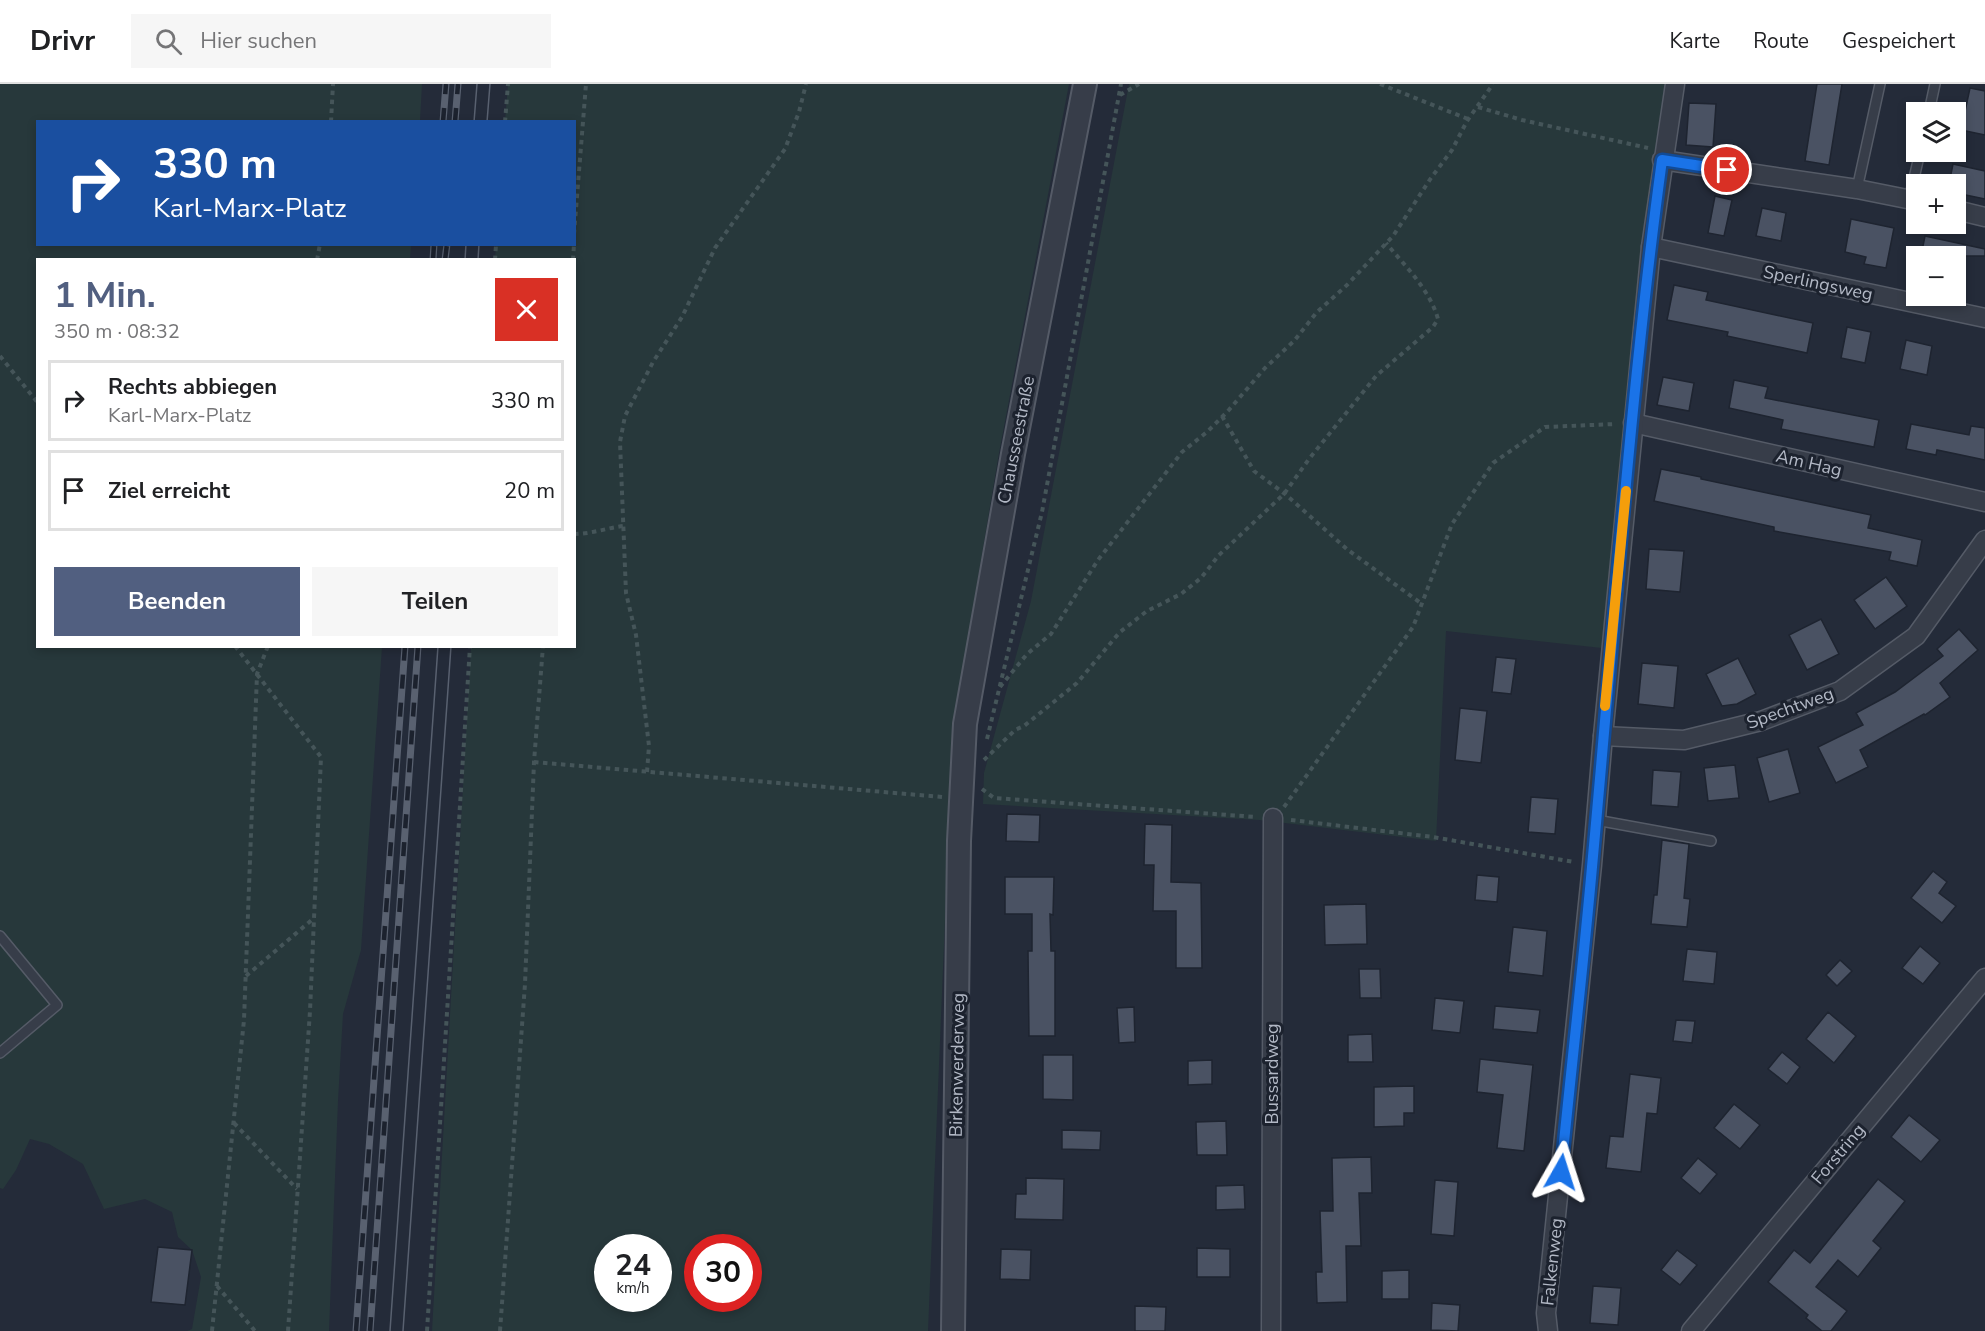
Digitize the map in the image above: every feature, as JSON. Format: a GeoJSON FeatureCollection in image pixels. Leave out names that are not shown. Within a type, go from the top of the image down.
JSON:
{"type":"FeatureCollection","features":[{"type":"Feature","properties":{"kind":"street","name":"Chausseestraße"},"geometry":{"type":"LineString","coordinates":[[961,798],[965,724],[1013,454],[1085,84]]}},
{"type":"Feature","properties":{"kind":"street","name":"Falkenweg"},"geometry":{"type":"LineString","coordinates":[[1548,1331],[1546,1313],[1592,865],[1650,247],[1675,84]]}},
{"type":"Feature","properties":{"kind":"street"},"geometry":{"type":"LineString","coordinates":[[1663,155],[1906,199]]}},
{"type":"Feature","properties":{"kind":"street"},"geometry":{"type":"LineString","coordinates":[[1966,212],[1985,217]]}},
{"type":"Feature","properties":{"kind":"street","name":"Sperlingsweg"},"geometry":{"type":"LineString","coordinates":[[1650,247],[1985,318]]}},
{"type":"Feature","properties":{"kind":"street","name":"Am Hag"},"geometry":{"type":"LineString","coordinates":[[1633,423],[1985,502]]}},
{"type":"Feature","properties":{"kind":"street","name":"Spechtweg"},"geometry":{"type":"LineString","coordinates":[[1603,736],[1684,740],[1761,721],[1840,691],[1916,636],[1985,540]]}},
{"type":"Feature","properties":{"kind":"street","name":"Birkenwerderweg"},"geometry":{"type":"LineString","coordinates":[[953,1331],[961,798]]}},
{"type":"Feature","properties":{"kind":"street","name":"Bussardweg"},"geometry":{"type":"LineString","coordinates":[[1271,1331],[1273,818]]}},
{"type":"Feature","properties":{"kind":"street","name":"Forstring"},"geometry":{"type":"LineString","coordinates":[[1691,1331],[1985,978]]}},
{"type":"Feature","properties":{"kind":"lane"},"geometry":{"type":"LineString","coordinates":[[1857,189],[1880,84]]}},
{"type":"Feature","properties":{"kind":"lane"},"geometry":{"type":"LineString","coordinates":[[1931,102],[1935,84]]}},
{"type":"Feature","properties":{"kind":"lane"},"geometry":{"type":"LineString","coordinates":[[1596,820],[1711,841]]}},
{"type":"Feature","properties":{"kind":"lane"},"geometry":{"type":"LineString","coordinates":[[0,936],[57,1005],[0,1053]]}},
{"type":"Feature","properties":{"kind":"path"},"geometry":{"type":"LineString","coordinates":[[331,120],[333,84]]}},
{"type":"Feature","properties":{"kind":"path"},"geometry":{"type":"LineString","coordinates":[[505,120],[508,84]]}},
{"type":"Feature","properties":{"kind":"path"},"geometry":{"type":"LineString","coordinates":[[576,209],[586,84]]}},
{"type":"Feature","properties":{"kind":"path"},"geometry":{"type":"LineString","coordinates":[[647,772],[649,746],[636,635],[626,593],[620,442],[625,416],[653,362],[682,317],[715,248],[785,149],[799,112],[806,84]]}},
{"type":"Feature","properties":{"kind":"path"},"geometry":{"type":"LineString","coordinates":[[980,769],[1042,512],[1121,84]]}},
{"type":"Feature","properties":{"kind":"path"},"geometry":{"type":"LineString","coordinates":[[1119,95],[1139,84]]}},
{"type":"Feature","properties":{"kind":"path"},"geometry":{"type":"LineString","coordinates":[[1380,84],[1468,119]]}},
{"type":"Feature","properties":{"kind":"path"},"geometry":{"type":"LineString","coordinates":[[999,688],[1027,654],[1051,634],[1098,560],[1159,478],[1182,452],[1207,432],[1265,368],[1294,340],[1317,312],[1347,285],[1386,243],[1452,150],[1468,119],[1493,84]]}},
{"type":"Feature","properties":{"kind":"path"},"geometry":{"type":"LineString","coordinates":[[1477,107],[1663,155]]}},
{"type":"Feature","properties":{"kind":"path"},"geometry":{"type":"LineString","coordinates":[[982,761],[1015,730],[1024,726],[1068,691],[1120,632],[1147,611],[1181,594],[1201,578],[1219,555],[1284,494],[1309,459],[1376,376],[1433,327],[1438,319],[1418,281],[1386,243]]}},
{"type":"Feature","properties":{"kind":"path"},"geometry":{"type":"LineString","coordinates":[[0,356],[36,401]]}},
{"type":"Feature","properties":{"kind":"path"},"geometry":{"type":"LineString","coordinates":[[1222,416],[1254,471],[1348,550],[1422,604]]}},
{"type":"Feature","properties":{"kind":"path"},"geometry":{"type":"LineString","coordinates":[[1273,818],[1286,804],[1413,627],[1452,524],[1493,463],[1545,427],[1633,423]]}},
{"type":"Feature","properties":{"kind":"path"},"geometry":{"type":"LineString","coordinates":[[576,534],[587,534],[623,526]]}},
{"type":"Feature","properties":{"kind":"path"},"geometry":{"type":"LineString","coordinates":[[237,648],[321,757],[310,1011],[288,1331]]}},
{"type":"Feature","properties":{"kind":"path"},"geometry":{"type":"LineString","coordinates":[[212,1331],[244,1020],[257,674],[267,648]]}},
{"type":"Feature","properties":{"kind":"path"},"geometry":{"type":"LineString","coordinates":[[427,1331],[470,648]]}},
{"type":"Feature","properties":{"kind":"path"},"geometry":{"type":"LineString","coordinates":[[500,1331],[525,984],[534,762],[543,648]]}},
{"type":"Feature","properties":{"kind":"path"},"geometry":{"type":"LineString","coordinates":[[534,762],[961,798],[972,782],[994,798],[1273,818],[1433,837],[1592,865]]}},
{"type":"Feature","properties":{"kind":"path"},"geometry":{"type":"LineString","coordinates":[[246,976],[315,917]]}},
{"type":"Feature","properties":{"kind":"path"},"geometry":{"type":"LineString","coordinates":[[234,1122],[298,1190]]}},
{"type":"Feature","properties":{"kind":"path"},"geometry":{"type":"LineString","coordinates":[[217,1286],[255,1331]]}},
{"type":"Feature","properties":{"kind":"shaded area"},"geometry":{"type":"Polygon","coordinates":[[[0,84],[422,84],[420,120],[36,120],[36,246],[411,246],[410,258],[36,258],[36,648],[382,648],[361,950],[343,1014],[329,1331],[187,1331],[192,1329],[201,1277],[192,1250],[178,1237],[172,1212],[145,1199],[104,1209],[83,1164],[49,1144],[30,1139],[16,1170],[3,1189],[0,1188],[0,84]]]}},
{"type":"Feature","properties":{"kind":"shaded area"},"geometry":{"type":"Polygon","coordinates":[[[508,84],[1069,84],[999,453],[953,727],[928,1331],[432,1331],[471,648],[576,648],[576,258],[495,258],[496,246],[576,246],[576,120],[505,120],[508,84]]]}},
{"type":"Feature","properties":{"kind":"shaded area"},"geometry":{"type":"Polygon","coordinates":[[[1129,84],[1675,84],[1611,649],[1446,631],[1436,841],[1259,820],[983,804],[984,773],[1031,601],[1129,84]]]}},
{"type":"Feature","properties":{"kind":"building"},"geometry":{"type":"Polygon","coordinates":[[[1817,84],[1842,84],[1829,165],[1805,161],[1817,84]]]}},
{"type":"Feature","properties":{"kind":"building"},"geometry":{"type":"Polygon","coordinates":[[[1970,88],[1985,91],[1985,135],[1966,131],[1966,107],[1970,88]]]}},
{"type":"Feature","properties":{"kind":"building"},"geometry":{"type":"Polygon","coordinates":[[[1689,103],[1716,104],[1713,147],[1686,145],[1689,103]]]}},
{"type":"Feature","properties":{"kind":"building"},"geometry":{"type":"Polygon","coordinates":[[[1953,164],[1985,171],[1985,199],[1966,195],[1966,174],[1951,174],[1953,164]]]}},
{"type":"Feature","properties":{"kind":"building"},"geometry":{"type":"Polygon","coordinates":[[[1715,196],[1732,200],[1724,236],[1708,233],[1715,196]]]}},
{"type":"Feature","properties":{"kind":"building"},"geometry":{"type":"Polygon","coordinates":[[[1762,208],[1786,213],[1781,241],[1756,236],[1762,208]]]}},
{"type":"Feature","properties":{"kind":"building"},"geometry":{"type":"Polygon","coordinates":[[[1851,219],[1894,228],[1886,268],[1864,264],[1866,257],[1845,252],[1851,219]]]}},
{"type":"Feature","properties":{"kind":"building"},"geometry":{"type":"Polygon","coordinates":[[[1925,236],[1985,249],[1985,256],[1966,256],[1966,246],[1923,246],[1925,236]]]}},
{"type":"Feature","properties":{"kind":"building"},"geometry":{"type":"Polygon","coordinates":[[[1674,285],[1708,292],[1706,300],[1813,323],[1807,353],[1727,336],[1728,332],[1667,320],[1674,285]]]}},
{"type":"Feature","properties":{"kind":"building"},"geometry":{"type":"Polygon","coordinates":[[[1847,327],[1871,332],[1865,363],[1841,358],[1847,327]]]}},
{"type":"Feature","properties":{"kind":"building"},"geometry":{"type":"Polygon","coordinates":[[[1906,340],[1932,346],[1927,375],[1900,369],[1906,340]]]}},
{"type":"Feature","properties":{"kind":"building"},"geometry":{"type":"Polygon","coordinates":[[[1663,377],[1694,383],[1689,411],[1657,405],[1663,377]]]}},
{"type":"Feature","properties":{"kind":"building"},"geometry":{"type":"Polygon","coordinates":[[[1734,380],[1768,387],[1765,398],[1879,420],[1874,447],[1781,429],[1783,420],[1729,408],[1734,380]]]}},
{"type":"Feature","properties":{"kind":"building"},"geometry":{"type":"Polygon","coordinates":[[[1911,424],[1969,435],[1971,426],[1985,428],[1985,460],[1937,450],[1936,455],[1906,449],[1911,424]]]}},
{"type":"Feature","properties":{"kind":"building"},"geometry":{"type":"Polygon","coordinates":[[[1661,469],[1871,515],[1868,528],[1922,540],[1917,566],[1889,560],[1891,552],[1774,531],[1774,527],[1654,501],[1661,469]]]}},
{"type":"Feature","properties":{"kind":"building"},"geometry":{"type":"Polygon","coordinates":[[[1649,549],[1684,551],[1680,592],[1646,589],[1649,549]]]}},
{"type":"Feature","properties":{"kind":"building"},"geometry":{"type":"Polygon","coordinates":[[[1886,577],[1907,606],[1875,629],[1854,600],[1886,577]]]}},
{"type":"Feature","properties":{"kind":"building"},"geometry":{"type":"Polygon","coordinates":[[[1821,619],[1839,654],[1807,670],[1789,635],[1821,619]]]}},
{"type":"Feature","properties":{"kind":"building"},"geometry":{"type":"Polygon","coordinates":[[[1959,629],[1978,650],[1940,683],[1950,697],[1925,715],[1860,750],[1868,767],[1836,783],[1818,747],[1863,725],[1856,713],[1895,692],[1943,656],[1937,649],[1959,629]]]}},
{"type":"Feature","properties":{"kind":"building"},"geometry":{"type":"Polygon","coordinates":[[[1496,657],[1516,659],[1511,694],[1492,692],[1496,657]]]}},
{"type":"Feature","properties":{"kind":"building"},"geometry":{"type":"Polygon","coordinates":[[[1738,658],[1756,694],[1737,704],[1722,706],[1706,674],[1738,658]]]}},
{"type":"Feature","properties":{"kind":"building"},"geometry":{"type":"Polygon","coordinates":[[[1642,663],[1678,666],[1674,708],[1638,704],[1642,663]]]}},
{"type":"Feature","properties":{"kind":"building"},"geometry":{"type":"Polygon","coordinates":[[[1460,708],[1487,711],[1481,763],[1455,760],[1460,708]]]}},
{"type":"Feature","properties":{"kind":"building"},"geometry":{"type":"Polygon","coordinates":[[[1788,749],[1800,793],[1769,802],[1757,758],[1788,749]]]}},
{"type":"Feature","properties":{"kind":"building"},"geometry":{"type":"Polygon","coordinates":[[[1735,765],[1739,798],[1708,801],[1704,768],[1735,765]]]}},
{"type":"Feature","properties":{"kind":"building"},"geometry":{"type":"Polygon","coordinates":[[[1653,770],[1681,772],[1678,807],[1651,805],[1653,770]]]}},
{"type":"Feature","properties":{"kind":"building"},"geometry":{"type":"Polygon","coordinates":[[[1531,797],[1558,799],[1555,834],[1528,832],[1531,797]]]}},
{"type":"Feature","properties":{"kind":"building"},"geometry":{"type":"Polygon","coordinates":[[[1007,814],[1040,815],[1039,842],[1006,841],[1007,814]]]}},
{"type":"Feature","properties":{"kind":"building"},"geometry":{"type":"Polygon","coordinates":[[[1145,824],[1172,825],[1171,882],[1201,883],[1202,968],[1176,968],[1176,911],[1153,911],[1154,865],[1144,865],[1145,824]]]}},
{"type":"Feature","properties":{"kind":"building"},"geometry":{"type":"Polygon","coordinates":[[[1662,840],[1689,844],[1684,898],[1690,899],[1687,927],[1651,924],[1654,895],[1657,895],[1662,840]]]}},
{"type":"Feature","properties":{"kind":"building"},"geometry":{"type":"Polygon","coordinates":[[[1933,871],[1947,882],[1939,893],[1956,906],[1942,923],[1911,898],[1933,871]]]}},
{"type":"Feature","properties":{"kind":"building"},"geometry":{"type":"Polygon","coordinates":[[[1477,875],[1499,877],[1497,902],[1475,900],[1477,875]]]}},
{"type":"Feature","properties":{"kind":"building"},"geometry":{"type":"Polygon","coordinates":[[[1005,877],[1054,877],[1053,915],[1050,914],[1051,951],[1055,951],[1055,1036],[1029,1036],[1028,951],[1032,951],[1032,914],[1005,914],[1005,877]]]}},
{"type":"Feature","properties":{"kind":"building"},"geometry":{"type":"Polygon","coordinates":[[[1366,904],[1367,944],[1325,945],[1324,905],[1366,904]]]}},
{"type":"Feature","properties":{"kind":"building"},"geometry":{"type":"Polygon","coordinates":[[[1513,927],[1547,931],[1543,976],[1508,972],[1513,927]]]}},
{"type":"Feature","properties":{"kind":"building"},"geometry":{"type":"Polygon","coordinates":[[[1920,946],[1940,963],[1923,984],[1902,968],[1920,946]]]}},
{"type":"Feature","properties":{"kind":"building"},"geometry":{"type":"Polygon","coordinates":[[[1687,949],[1717,952],[1714,984],[1683,981],[1687,949]]]}},
{"type":"Feature","properties":{"kind":"building"},"geometry":{"type":"Polygon","coordinates":[[[1840,960],[1852,971],[1837,986],[1826,975],[1840,960]]]}},
{"type":"Feature","properties":{"kind":"building"},"geometry":{"type":"Polygon","coordinates":[[[1359,969],[1380,969],[1381,998],[1360,998],[1359,969]]]}},
{"type":"Feature","properties":{"kind":"building"},"geometry":{"type":"Polygon","coordinates":[[[1435,998],[1464,1001],[1460,1033],[1432,1030],[1435,998]]]}},
{"type":"Feature","properties":{"kind":"building"},"geometry":{"type":"Polygon","coordinates":[[[1495,1006],[1540,1010],[1537,1033],[1493,1029],[1495,1006]]]}},
{"type":"Feature","properties":{"kind":"building"},"geometry":{"type":"Polygon","coordinates":[[[1134,1007],[1135,1042],[1119,1043],[1117,1008],[1134,1007]]]}},
{"type":"Feature","properties":{"kind":"building"},"geometry":{"type":"Polygon","coordinates":[[[1828,1012],[1856,1036],[1834,1063],[1806,1039],[1828,1012]]]}},
{"type":"Feature","properties":{"kind":"building"},"geometry":{"type":"Polygon","coordinates":[[[1676,1020],[1695,1021],[1692,1043],[1673,1041],[1676,1020]]]}},
{"type":"Feature","properties":{"kind":"building"},"geometry":{"type":"Polygon","coordinates":[[[1372,1034],[1373,1062],[1348,1062],[1348,1035],[1372,1034]]]}},
{"type":"Feature","properties":{"kind":"building"},"geometry":{"type":"Polygon","coordinates":[[[1782,1052],[1800,1067],[1787,1084],[1768,1069],[1782,1052]]]}},
{"type":"Feature","properties":{"kind":"building"},"geometry":{"type":"Polygon","coordinates":[[[1043,1055],[1073,1055],[1073,1100],[1043,1099],[1043,1055]]]}},
{"type":"Feature","properties":{"kind":"building"},"geometry":{"type":"Polygon","coordinates":[[[1480,1059],[1533,1065],[1524,1151],[1497,1148],[1503,1095],[1477,1092],[1480,1059]]]}},
{"type":"Feature","properties":{"kind":"building"},"geometry":{"type":"Polygon","coordinates":[[[1212,1060],[1212,1084],[1188,1085],[1188,1061],[1212,1060]]]}},
{"type":"Feature","properties":{"kind":"building"},"geometry":{"type":"Polygon","coordinates":[[[1630,1074],[1661,1078],[1657,1114],[1647,1113],[1641,1172],[1606,1168],[1610,1136],[1623,1137],[1630,1074]]]}},
{"type":"Feature","properties":{"kind":"building"},"geometry":{"type":"Polygon","coordinates":[[[1414,1086],[1414,1113],[1404,1113],[1404,1126],[1374,1127],[1374,1087],[1414,1086]]]}},
{"type":"Feature","properties":{"kind":"building"},"geometry":{"type":"Polygon","coordinates":[[[1734,1104],[1760,1125],[1740,1149],[1714,1128],[1734,1104]]]}},
{"type":"Feature","properties":{"kind":"building"},"geometry":{"type":"Polygon","coordinates":[[[1909,1115],[1940,1140],[1921,1162],[1891,1137],[1909,1115]]]}},
{"type":"Feature","properties":{"kind":"building"},"geometry":{"type":"Polygon","coordinates":[[[1226,1121],[1227,1155],[1197,1155],[1196,1122],[1226,1121]]]}},
{"type":"Feature","properties":{"kind":"building"},"geometry":{"type":"Polygon","coordinates":[[[1062,1130],[1101,1131],[1100,1150],[1062,1149],[1062,1130]]]}},
{"type":"Feature","properties":{"kind":"building"},"geometry":{"type":"Polygon","coordinates":[[[1371,1157],[1372,1193],[1359,1193],[1361,1246],[1346,1246],[1347,1302],[1317,1303],[1316,1272],[1322,1272],[1320,1211],[1333,1211],[1332,1158],[1371,1157]]]}},
{"type":"Feature","properties":{"kind":"building"},"geometry":{"type":"Polygon","coordinates":[[[1698,1158],[1717,1174],[1700,1194],[1681,1178],[1698,1158]]]}},
{"type":"Feature","properties":{"kind":"building"},"geometry":{"type":"Polygon","coordinates":[[[1026,1178],[1064,1179],[1063,1220],[1015,1219],[1016,1194],[1026,1194],[1026,1178]]]}},
{"type":"Feature","properties":{"kind":"building"},"geometry":{"type":"Polygon","coordinates":[[[1878,1179],[1905,1201],[1873,1241],[1881,1248],[1858,1277],[1838,1260],[1816,1287],[1847,1311],[1831,1331],[1822,1331],[1806,1318],[1808,1315],[1768,1282],[1794,1250],[1810,1263],[1878,1179]]]}},
{"type":"Feature","properties":{"kind":"building"},"geometry":{"type":"Polygon","coordinates":[[[1435,1180],[1458,1182],[1454,1236],[1431,1234],[1435,1180]]]}},
{"type":"Feature","properties":{"kind":"building"},"geometry":{"type":"Polygon","coordinates":[[[1244,1185],[1245,1209],[1216,1210],[1216,1186],[1244,1185]]]}},
{"type":"Feature","properties":{"kind":"building"},"geometry":{"type":"Polygon","coordinates":[[[158,1247],[192,1250],[185,1305],[151,1302],[158,1247]]]}},
{"type":"Feature","properties":{"kind":"building"},"geometry":{"type":"Polygon","coordinates":[[[1197,1248],[1230,1249],[1230,1277],[1197,1277],[1197,1248]]]}},
{"type":"Feature","properties":{"kind":"building"},"geometry":{"type":"Polygon","coordinates":[[[1001,1249],[1031,1250],[1030,1280],[1000,1279],[1001,1249]]]}},
{"type":"Feature","properties":{"kind":"building"},"geometry":{"type":"Polygon","coordinates":[[[1677,1250],[1697,1265],[1680,1285],[1661,1270],[1677,1250]]]}},
{"type":"Feature","properties":{"kind":"building"},"geometry":{"type":"Polygon","coordinates":[[[1409,1270],[1409,1299],[1382,1299],[1382,1271],[1409,1270]]]}},
{"type":"Feature","properties":{"kind":"building"},"geometry":{"type":"Polygon","coordinates":[[[1593,1286],[1621,1288],[1618,1325],[1590,1323],[1593,1286]]]}},
{"type":"Feature","properties":{"kind":"building"},"geometry":{"type":"Polygon","coordinates":[[[1432,1303],[1460,1305],[1458,1331],[1431,1330],[1432,1303]]]}},
{"type":"Feature","properties":{"kind":"building"},"geometry":{"type":"Polygon","coordinates":[[[1135,1306],[1166,1307],[1165,1331],[1135,1331],[1135,1306]]]}},
{"type":"Feature","properties":{"kind":"tram line"},"geometry":{"type":"LineString","coordinates":[[474,120],[477,84]]}},
{"type":"Feature","properties":{"kind":"tram line"},"geometry":{"type":"LineString","coordinates":[[487,120],[490,84]]}},
{"type":"Feature","properties":{"kind":"tram line"},"geometry":{"type":"LineString","coordinates":[[465,258],[466,246]]}},
{"type":"Feature","properties":{"kind":"tram line"},"geometry":{"type":"LineString","coordinates":[[478,258],[479,246]]}},
{"type":"Feature","properties":{"kind":"tram line"},"geometry":{"type":"LineString","coordinates":[[390,1331],[438,648]]}},
{"type":"Feature","properties":{"kind":"tram line"},"geometry":{"type":"LineString","coordinates":[[403,1331],[451,648]]}},
{"type":"Feature","properties":{"kind":"railway"},"geometry":{"type":"LineString","coordinates":[[443,120],[446,84]]}},
{"type":"Feature","properties":{"kind":"railway"},"geometry":{"type":"LineString","coordinates":[[455,120],[458,84]]}},
{"type":"Feature","properties":{"kind":"railway"},"geometry":{"type":"LineString","coordinates":[[433,258],[434,246]]}},
{"type":"Feature","properties":{"kind":"railway"},"geometry":{"type":"LineString","coordinates":[[445,258],[447,246]]}},
{"type":"Feature","properties":{"kind":"railway"},"geometry":{"type":"LineString","coordinates":[[356,1331],[405,648]]}},
{"type":"Feature","properties":{"kind":"railway"},"geometry":{"type":"LineString","coordinates":[[370,1331],[418,648]]}},
{"type":"Feature","properties":{"kind":"slow traffic"},"geometry":{"type":"LineString","coordinates":[[1605,706],[1626,491]]}},
{"type":"Feature","properties":{"kind":"route"},"geometry":{"type":"LineString","coordinates":[[1561,1172],[1650,247],[1662,160],[1727,170]]}}]}
